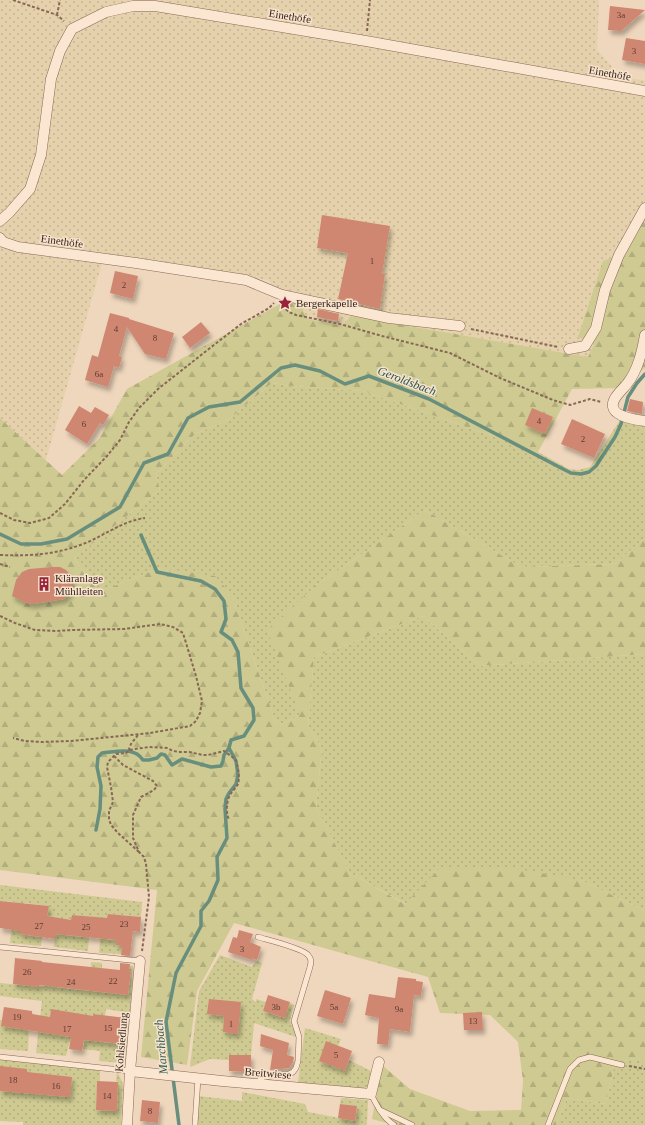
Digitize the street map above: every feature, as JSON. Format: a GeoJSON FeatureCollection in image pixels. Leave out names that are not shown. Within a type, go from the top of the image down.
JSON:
{"type":"FeatureCollection","features":[{"type":"Feature","properties":{"kind":"street","name":"Einethöfe"},"geometry":{"type":"LineString","coordinates":[[72,29],[106,12],[132,6],[155,6],[366,41],[645,91]]}},
{"type":"Feature","properties":{"kind":"street"},"geometry":{"type":"LineString","coordinates":[[0,221],[30,189],[41,155],[50,79],[60,51],[72,29]]}},
{"type":"Feature","properties":{"kind":"street"},"geometry":{"type":"LineString","coordinates":[[569,349],[586,346],[596,328],[605,290],[619,255],[645,208]]}},
{"type":"Feature","properties":{"kind":"street","name":"Einethöfe"},"geometry":{"type":"LineString","coordinates":[[0,238],[3,242],[18,247],[246,280],[282,295],[389,318],[460,326]]}},
{"type":"Feature","properties":{"kind":"street"},"geometry":{"type":"LineString","coordinates":[[645,335],[643,349],[636,368],[628,382],[614,400],[614,409],[629,418],[645,421]]}},
{"type":"Feature","properties":{"kind":"street","name":"Kohlsiedlung"},"geometry":{"type":"LineString","coordinates":[[127,1125],[130,1071],[140,961]]}},
{"type":"Feature","properties":{"kind":"street"},"geometry":{"type":"LineString","coordinates":[[372,1094],[379,1062]]}},
{"type":"Feature","properties":{"kind":"street","name":"Breitwiese"},"geometry":{"type":"LineString","coordinates":[[130,1071],[372,1094]]}},
{"type":"Feature","properties":{"kind":"lane"},"geometry":{"type":"LineString","coordinates":[[258,937],[305,952],[311,961],[294,1021],[299,1037],[298,1062],[296,1068],[292,1073],[264,1077],[260,1079],[259,1084]]}},
{"type":"Feature","properties":{"kind":"lane"},"geometry":{"type":"LineString","coordinates":[[0,947],[140,961]]}},
{"type":"Feature","properties":{"kind":"lane"},"geometry":{"type":"LineString","coordinates":[[0,1057],[130,1071]]}},
{"type":"Feature","properties":{"kind":"lane"},"geometry":{"type":"LineString","coordinates":[[548,1125],[570,1069],[579,1060],[590,1057],[622,1064]]}},
{"type":"Feature","properties":{"kind":"lane"},"geometry":{"type":"LineString","coordinates":[[195,1125],[198,1078]]}},
{"type":"Feature","properties":{"kind":"lane"},"geometry":{"type":"LineString","coordinates":[[372,1094],[378,1108],[394,1125]]}},
{"type":"Feature","properties":{"kind":"lane"},"geometry":{"type":"LineString","coordinates":[[378,1108],[412,1125]]}},
{"type":"Feature","properties":{"kind":"path"},"geometry":{"type":"LineString","coordinates":[[13,0],[57,15],[72,29]]}},
{"type":"Feature","properties":{"kind":"path"},"geometry":{"type":"LineString","coordinates":[[57,15],[60,0]]}},
{"type":"Feature","properties":{"kind":"path"},"geometry":{"type":"LineString","coordinates":[[366,41],[370,0]]}},
{"type":"Feature","properties":{"kind":"path"},"geometry":{"type":"LineString","coordinates":[[282,295],[282,307],[288,312],[450,353],[500,378],[553,400],[570,405],[590,399],[614,409]]}},
{"type":"Feature","properties":{"kind":"path"},"geometry":{"type":"LineString","coordinates":[[0,513],[14,520],[30,523],[49,518],[65,504],[84,480],[107,456],[120,440],[129,422],[139,408],[158,389],[241,324],[269,308],[282,295]]}},
{"type":"Feature","properties":{"kind":"path"},"geometry":{"type":"LineString","coordinates":[[460,326],[569,349]]}},
{"type":"Feature","properties":{"kind":"path"},"geometry":{"type":"LineString","coordinates":[[0,555],[28,556],[56,553],[83,544],[129,522],[145,518]]}},
{"type":"Feature","properties":{"kind":"path"},"geometry":{"type":"LineString","coordinates":[[0,564],[10,567]]}},
{"type":"Feature","properties":{"kind":"path"},"geometry":{"type":"LineString","coordinates":[[0,616],[35,630],[55,631],[124,629],[160,624],[173,626],[183,633],[202,701],[200,713],[196,721],[190,726],[138,734],[71,741],[41,742],[13,738]]}},
{"type":"Feature","properties":{"kind":"path"},"geometry":{"type":"LineString","coordinates":[[130,750],[131,744],[138,734]]}},
{"type":"Feature","properties":{"kind":"path"},"geometry":{"type":"LineString","coordinates":[[140,961],[149,897],[146,864],[144,857],[118,833],[109,819],[109,811],[113,802],[107,767],[108,762],[116,754],[149,747],[167,748],[173,751],[208,755],[224,751],[235,759],[238,774],[238,784],[228,799],[227,807],[229,820]]}},
{"type":"Feature","properties":{"kind":"path"},"geometry":{"type":"LineString","coordinates":[[114,756],[123,765],[153,781],[157,786],[154,790],[141,797],[133,815],[133,838],[139,852]]}},
{"type":"Feature","properties":{"kind":"path"},"geometry":{"type":"LineString","coordinates":[[622,1064],[645,1069]]}},
{"type":"Feature","properties":{"kind":"shaded area"},"geometry":{"type":"Polygon","coordinates":[[[0,0],[599,0],[597,50],[622,78],[645,80],[645,201],[614,257],[579,337],[594,344],[588,357],[351,316],[342,327],[308,319],[299,304],[287,300],[268,280],[104,256],[46,460],[0,418],[0,0]]]}},
{"type":"Feature","properties":{"kind":"green space"},"geometry":{"type":"Polygon","coordinates":[[[645,201],[645,368],[621,388],[572,389],[538,452],[363,391],[291,386],[272,383],[228,420],[195,434],[156,474],[160,490],[74,558],[99,592],[160,568],[215,576],[232,595],[277,726],[300,715],[267,630],[315,586],[425,510],[521,567],[615,564],[645,538],[645,654],[480,666],[423,616],[314,657],[308,727],[322,748],[316,807],[350,873],[405,904],[439,869],[511,868],[581,880],[645,911],[645,1058],[615,1062],[606,1104],[567,1098],[556,1125],[394,1125],[372,1119],[382,1065],[410,1089],[470,1111],[521,1110],[523,1081],[518,1042],[490,1015],[440,1013],[428,977],[234,923],[197,991],[187,1065],[141,1057],[157,890],[0,870],[0,418],[62,475],[99,439],[127,389],[287,300],[299,304],[308,319],[342,326],[351,316],[588,357],[594,344],[578,337],[603,261],[614,257],[645,201]]]}},
{"type":"Feature","properties":{"kind":"green space"},"geometry":{"type":"Polygon","coordinates":[[[272,383],[291,386],[363,391],[538,452],[569,469],[578,470],[590,467],[620,420],[645,425],[645,538],[615,564],[521,567],[425,510],[315,586],[300,715],[277,726],[232,595],[160,568],[99,592],[74,558],[160,490],[156,474],[195,434],[228,420],[272,383]]]}},
{"type":"Feature","properties":{"kind":"green space"},"geometry":{"type":"Polygon","coordinates":[[[423,616],[480,666],[645,654],[645,911],[581,880],[439,869],[406,904],[350,873],[316,807],[322,748],[308,727],[314,657],[423,616]]]}},
{"type":"Feature","properties":{"kind":"green space"},"geometry":{"type":"Polygon","coordinates":[[[0,885],[142,902],[141,917],[108,914],[106,939],[116,941],[116,945],[132,947],[122,948],[121,954],[99,953],[102,918],[72,915],[70,936],[89,937],[88,951],[54,947],[57,918],[47,916],[48,906],[24,903],[20,934],[42,937],[41,946],[10,943],[15,902],[0,901],[0,885]]]}},
{"type":"Feature","properties":{"kind":"green space"},"geometry":{"type":"Polygon","coordinates":[[[220,955],[252,967],[256,961],[262,963],[252,999],[256,1002],[256,999],[266,1002],[263,1011],[284,1018],[290,1003],[294,1005],[290,1020],[296,1037],[254,1023],[251,1055],[230,1055],[229,1060],[210,1059],[190,1067],[199,991],[220,955]]]}},
{"type":"Feature","properties":{"kind":"green space"},"geometry":{"type":"Polygon","coordinates":[[[91,962],[102,963],[102,968],[99,968],[96,991],[128,995],[131,972],[127,971],[127,965],[133,966],[130,1013],[106,1009],[105,1016],[93,1014],[90,1038],[101,1042],[127,1045],[126,1060],[122,1063],[99,1061],[100,1051],[83,1049],[87,1026],[51,1010],[47,1032],[71,1037],[66,1056],[36,1053],[42,1001],[0,996],[0,983],[44,987],[46,976],[55,987],[89,991],[91,962]]]}},
{"type":"Feature","properties":{"kind":"green space"},"geometry":{"type":"Polygon","coordinates":[[[0,1020],[2,1020],[1,1026],[29,1030],[28,1051],[0,1049],[0,1020]]]}},
{"type":"Feature","properties":{"kind":"green space"},"geometry":{"type":"Polygon","coordinates":[[[305,1028],[341,1039],[338,1046],[326,1041],[345,1070],[349,1060],[371,1071],[368,1086],[362,1090],[298,1083],[305,1028]]]}},
{"type":"Feature","properties":{"kind":"green space"},"geometry":{"type":"Polygon","coordinates":[[[645,1058],[645,1125],[556,1125],[567,1098],[606,1104],[615,1062],[645,1058]]]}},
{"type":"Feature","properties":{"kind":"green space"},"geometry":{"type":"Polygon","coordinates":[[[0,1059],[100,1070],[100,1081],[97,1081],[96,1110],[117,1111],[117,1072],[123,1084],[121,1125],[23,1125],[23,1122],[0,1121],[0,1059]]]}},
{"type":"Feature","properties":{"kind":"green space"},"geometry":{"type":"Polygon","coordinates":[[[242,1092],[305,1104],[308,1112],[355,1121],[357,1106],[340,1104],[341,1098],[368,1100],[367,1125],[197,1125],[198,1096],[242,1101],[242,1092]]]}},
{"type":"Feature","properties":{"kind":"building"},"geometry":{"type":"Polygon","coordinates":[[[610,6],[645,10],[621,31],[608,30],[610,6]]]}},
{"type":"Feature","properties":{"kind":"building"},"geometry":{"type":"Polygon","coordinates":[[[626,38],[645,41],[645,64],[622,60],[626,38]]]}},
{"type":"Feature","properties":{"kind":"building"},"geometry":{"type":"Polygon","coordinates":[[[322,215],[390,226],[382,274],[385,274],[380,309],[338,299],[348,253],[317,248],[322,215]]]}},
{"type":"Feature","properties":{"kind":"building"},"geometry":{"type":"Polygon","coordinates":[[[115,271],[138,276],[133,299],[110,293],[115,271]]]}},
{"type":"Feature","properties":{"kind":"building"},"geometry":{"type":"Polygon","coordinates":[[[318,309],[339,314],[338,321],[317,317],[318,309]]]}},
{"type":"Feature","properties":{"kind":"building"},"geometry":{"type":"Polygon","coordinates":[[[110,313],[174,333],[166,359],[145,354],[127,327],[119,356],[122,357],[119,368],[114,366],[108,387],[85,380],[92,355],[98,357],[110,313]]]}},
{"type":"Feature","properties":{"kind":"building"},"geometry":{"type":"Polygon","coordinates":[[[201,322],[210,333],[190,348],[182,337],[201,322]]]}},
{"type":"Feature","properties":{"kind":"building"},"geometry":{"type":"Polygon","coordinates":[[[630,399],[643,402],[642,414],[627,411],[630,399]]]}},
{"type":"Feature","properties":{"kind":"building"},"geometry":{"type":"Polygon","coordinates":[[[79,406],[91,413],[95,407],[109,415],[103,425],[100,423],[87,444],[65,430],[79,406]]]}},
{"type":"Feature","properties":{"kind":"building"},"geometry":{"type":"Polygon","coordinates":[[[532,408],[553,417],[545,434],[525,425],[532,408]]]}},
{"type":"Feature","properties":{"kind":"building"},"geometry":{"type":"Polygon","coordinates":[[[572,419],[605,434],[594,458],[561,444],[572,419]]]}},
{"type":"Feature","properties":{"kind":"building","name":"Kläranlage Mühlleiten"},"geometry":{"type":"Polygon","coordinates":[[[60,567],[66,570],[73,582],[69,594],[64,599],[33,604],[26,603],[12,596],[16,580],[22,572],[29,569],[60,567]]]}},
{"type":"Feature","properties":{"kind":"building"},"geometry":{"type":"Polygon","coordinates":[[[0,901],[49,906],[47,916],[71,920],[72,915],[107,918],[108,914],[141,917],[140,932],[133,931],[130,956],[121,955],[122,946],[116,945],[116,940],[55,934],[55,939],[20,934],[20,931],[0,928],[0,901]]]}},
{"type":"Feature","properties":{"kind":"building"},"geometry":{"type":"Polygon","coordinates":[[[239,930],[253,934],[250,942],[261,947],[257,960],[252,958],[252,960],[228,952],[233,937],[237,938],[239,930]]]}},
{"type":"Feature","properties":{"kind":"building"},"geometry":{"type":"Polygon","coordinates":[[[15,958],[120,970],[120,963],[130,964],[129,971],[131,972],[128,995],[39,985],[39,987],[13,984],[15,958]]]}},
{"type":"Feature","properties":{"kind":"building"},"geometry":{"type":"Polygon","coordinates":[[[398,977],[416,979],[416,981],[423,982],[421,996],[414,995],[410,1032],[390,1029],[388,1045],[377,1044],[379,1018],[365,1015],[369,994],[395,998],[398,977]]]}},
{"type":"Feature","properties":{"kind":"building"},"geometry":{"type":"Polygon","coordinates":[[[325,990],[351,998],[343,1024],[317,1016],[325,990]]]}},
{"type":"Feature","properties":{"kind":"building"},"geometry":{"type":"Polygon","coordinates":[[[268,995],[290,1002],[285,1018],[263,1011],[268,995]]]}},
{"type":"Feature","properties":{"kind":"building"},"geometry":{"type":"Polygon","coordinates":[[[209,999],[241,1002],[238,1034],[223,1032],[224,1016],[207,1014],[209,999]]]}},
{"type":"Feature","properties":{"kind":"building"},"geometry":{"type":"Polygon","coordinates":[[[4,1007],[32,1011],[32,1014],[50,1017],[51,1009],[93,1016],[93,1014],[126,1018],[123,1044],[84,1040],[82,1051],[69,1049],[71,1037],[1,1026],[4,1007]]]}},
{"type":"Feature","properties":{"kind":"building"},"geometry":{"type":"Polygon","coordinates":[[[482,1012],[483,1030],[464,1030],[463,1013],[482,1012]]]}},
{"type":"Feature","properties":{"kind":"building"},"geometry":{"type":"Polygon","coordinates":[[[261,1034],[289,1043],[287,1055],[294,1057],[289,1068],[270,1070],[273,1050],[260,1046],[261,1034]]]}},
{"type":"Feature","properties":{"kind":"building"},"geometry":{"type":"Polygon","coordinates":[[[326,1041],[352,1051],[345,1071],[319,1061],[326,1041]]]}},
{"type":"Feature","properties":{"kind":"building"},"geometry":{"type":"Polygon","coordinates":[[[229,1055],[251,1055],[251,1072],[229,1071],[229,1055]]]}},
{"type":"Feature","properties":{"kind":"building"},"geometry":{"type":"Polygon","coordinates":[[[0,1066],[27,1069],[27,1072],[72,1077],[70,1097],[0,1091],[0,1066]]]}},
{"type":"Feature","properties":{"kind":"building"},"geometry":{"type":"Polygon","coordinates":[[[97,1081],[118,1082],[117,1111],[96,1110],[97,1081]]]}},
{"type":"Feature","properties":{"kind":"building"},"geometry":{"type":"Polygon","coordinates":[[[142,1100],[160,1102],[158,1123],[140,1121],[142,1100]]]}},
{"type":"Feature","properties":{"kind":"building"},"geometry":{"type":"Polygon","coordinates":[[[340,1104],[357,1106],[355,1121],[338,1118],[340,1104]]]}},
{"type":"Feature","properties":{"kind":"waterway","name":"Geroldsbach"},"geometry":{"type":"LineString","coordinates":[[0,534],[21,544],[41,544],[67,539],[120,507],[144,463],[168,454],[188,418],[209,407],[240,402],[281,368],[295,365],[320,371],[345,384],[369,376],[429,399],[571,473],[581,474],[589,472],[596,466],[615,437],[621,424],[628,397],[645,374]]}},
{"type":"Feature","properties":{"kind":"waterway","name":"Marchbach"},"geometry":{"type":"LineString","coordinates":[[141,535],[157,572],[201,581],[215,589],[224,601],[226,619],[221,632],[232,640],[238,652],[241,688],[253,708],[254,720],[244,736],[231,740],[229,748],[236,761],[238,775],[236,784],[226,799],[225,809],[227,838],[217,857],[218,880],[209,901],[201,911],[201,926],[176,973],[166,1022],[179,1125]]}},
{"type":"Feature","properties":{"kind":"waterway"},"geometry":{"type":"LineString","coordinates":[[96,830],[100,809],[101,786],[97,767],[98,757],[102,753],[130,751],[135,753],[143,760],[157,758],[161,754],[165,755],[172,765],[182,759],[211,767],[221,766],[224,755],[229,748]]}},
{"type":"Feature","properties":{"kind":"place","name":"Bergerkapelle"},"geometry":{"type":"Point","coordinates":[285,303]}},
{"type":"Feature","properties":{"kind":"place","name":"Kläranlage Mühlleiten"},"geometry":{"type":"Point","coordinates":[44,584]}}]}
